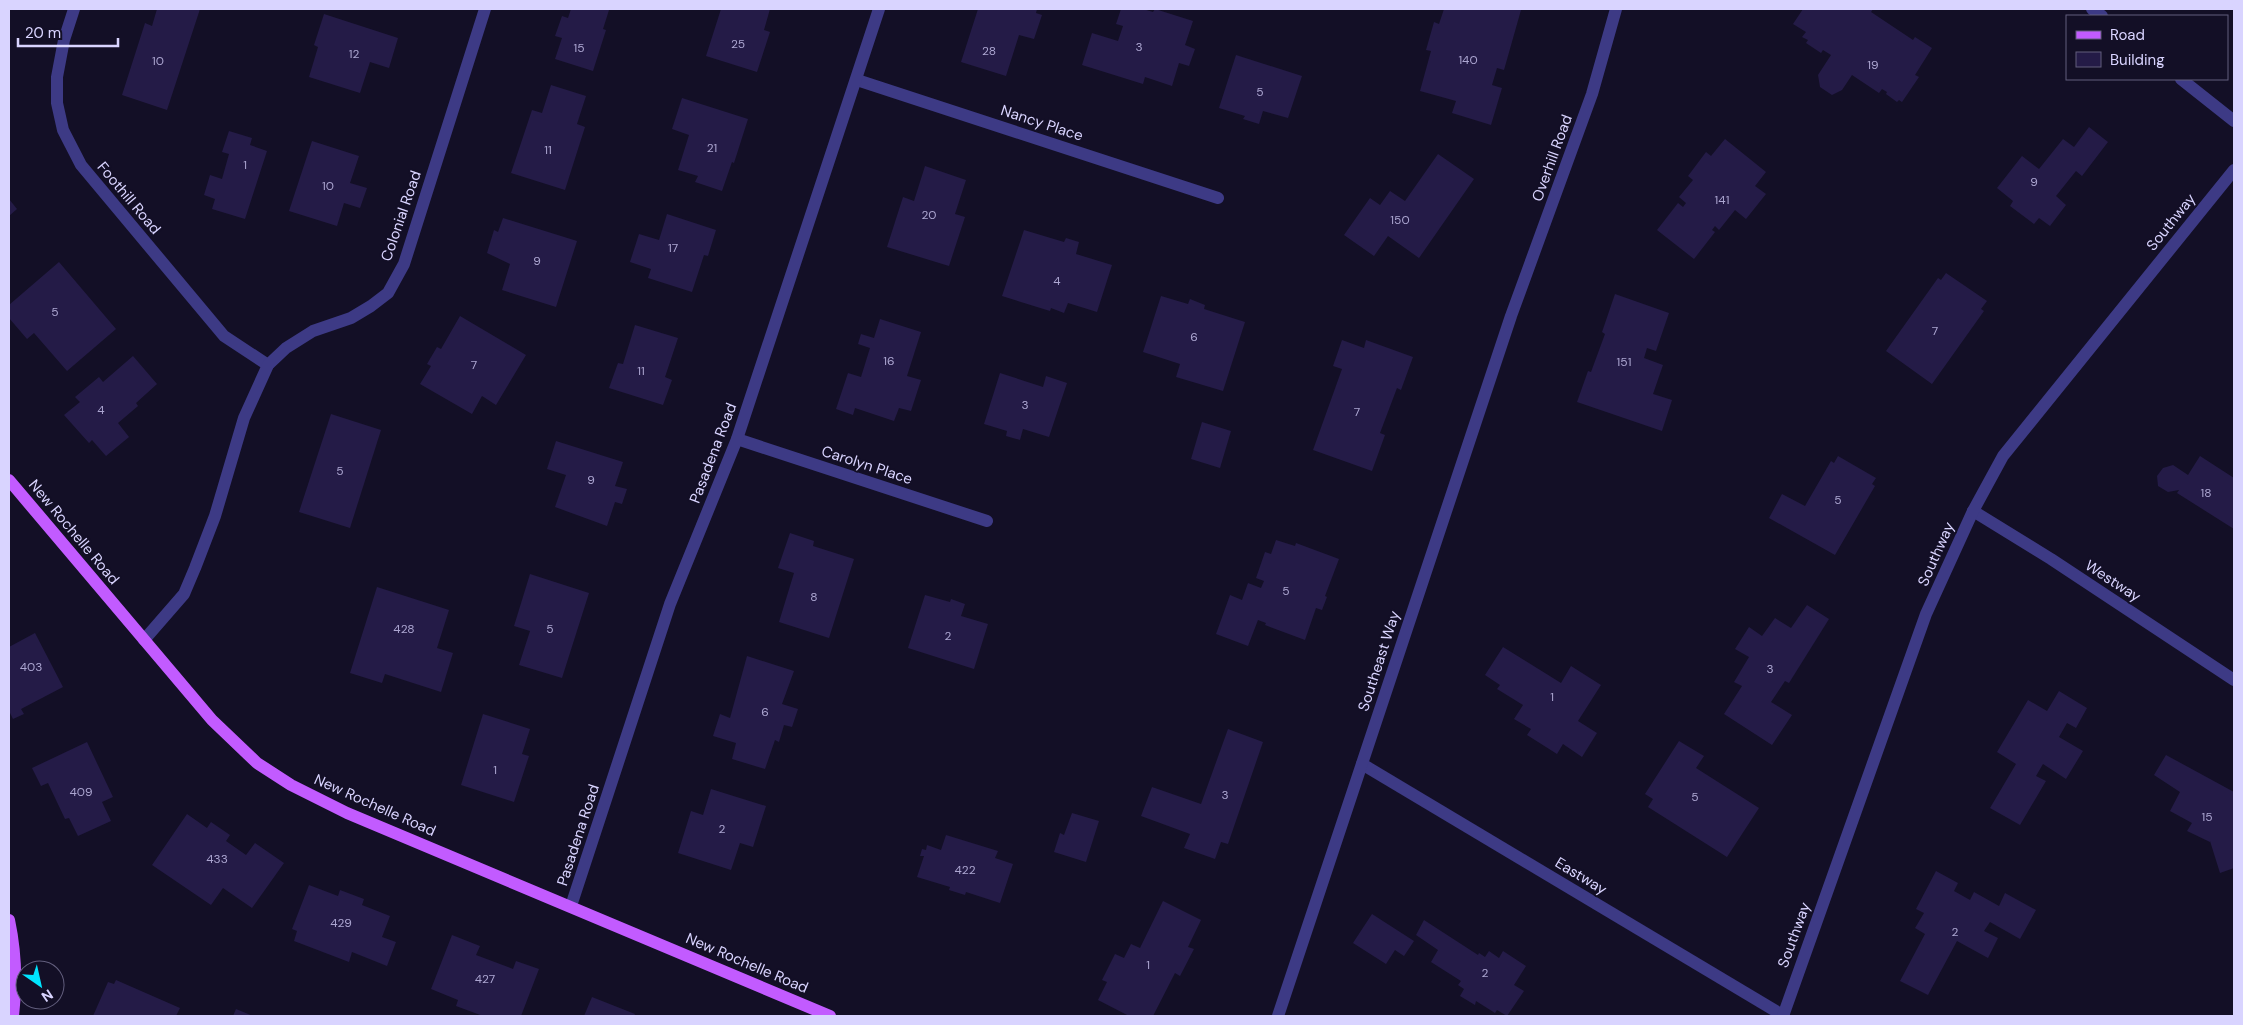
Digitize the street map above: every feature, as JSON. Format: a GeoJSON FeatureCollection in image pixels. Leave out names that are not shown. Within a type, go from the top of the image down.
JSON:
{"type":"FeatureCollection","features":[{"type":"Feature","properties":{"kind":"main road","name":"New Rochelle Road"},"geometry":{"type":"LineString","coordinates":[[9,480],[212,720],[257,764],[284,781],[346,813],[830,1016]]}},
{"type":"Feature","properties":{"kind":"main road"},"geometry":{"type":"LineString","coordinates":[[9,920],[14,949],[16,979],[13,1016]]}},
{"type":"Feature","properties":{"kind":"street","name":"Foothill Road"},"geometry":{"type":"LineString","coordinates":[[74,9],[64,40],[59,68],[57,103],[63,130],[81,165],[224,336],[268,365]]}},
{"type":"Feature","properties":{"kind":"street","name":"Colonial Road"},"geometry":{"type":"LineString","coordinates":[[144,640],[184,594],[215,516],[244,418],[268,365],[286,348],[313,331],[351,318],[388,293],[404,264],[485,9]]}},
{"type":"Feature","properties":{"kind":"street","name":"Pasadena Road"},"geometry":{"type":"LineString","coordinates":[[571,906],[670,604],[737,439],[879,9]]}},
{"type":"Feature","properties":{"kind":"street","name":"Overhill Road"},"geometry":{"type":"LineString","coordinates":[[1511,316],[1592,94],[1616,9]]}},
{"type":"Feature","properties":{"kind":"street","name":"Nancy Place"},"geometry":{"type":"LineString","coordinates":[[857,80],[1218,198]]}},
{"type":"Feature","properties":{"kind":"street"},"geometry":{"type":"LineString","coordinates":[[2182,80],[2234,121]]}},
{"type":"Feature","properties":{"kind":"street","name":"Southway"},"geometry":{"type":"LineString","coordinates":[[1783,1016],[1926,614],[1973,511],[2003,456],[2234,170]]}},
{"type":"Feature","properties":{"kind":"street","name":"Southeast Way"},"geometry":{"type":"LineString","coordinates":[[1278,1016],[1511,316]]}},
{"type":"Feature","properties":{"kind":"street","name":"Carolyn Place"},"geometry":{"type":"LineString","coordinates":[[737,439],[987,521]]}},
{"type":"Feature","properties":{"kind":"street","name":"Westway"},"geometry":{"type":"LineString","coordinates":[[1973,511],[2050,559],[2234,680]]}},
{"type":"Feature","properties":{"kind":"street","name":"Eastway"},"geometry":{"type":"LineString","coordinates":[[1362,764],[1783,1016]]}},
{"type":"Feature","properties":{"kind":"building"},"geometry":{"type":"Polygon","coordinates":[[[157,9],[200,9],[167,110],[122,95],[145,23],[152,26],[157,9]]]}},
{"type":"Feature","properties":{"kind":"building"},"geometry":{"type":"Polygon","coordinates":[[[571,9],[609,10],[603,29],[606,30],[593,71],[555,59],[562,38],[555,36],[562,16],[568,18],[571,9]]]}},
{"type":"Feature","properties":{"kind":"building"},"geometry":{"type":"Polygon","coordinates":[[[721,9],[770,9],[764,30],[770,32],[757,72],[706,56],[721,9]]]}},
{"type":"Feature","properties":{"kind":"building"},"geometry":{"type":"Polygon","coordinates":[[[978,9],[1037,9],[1036,13],[1042,15],[1034,39],[1019,35],[1006,76],[961,62],[978,9]]]}},
{"type":"Feature","properties":{"kind":"building"},"geometry":{"type":"Polygon","coordinates":[[[1121,9],[1143,9],[1153,12],[1155,9],[1193,21],[1185,45],[1195,49],[1189,66],[1179,63],[1172,86],[1145,77],[1143,84],[1082,65],[1092,33],[1118,41],[1123,26],[1116,24],[1121,9]]]}},
{"type":"Feature","properties":{"kind":"building"},"geometry":{"type":"Polygon","coordinates":[[[1444,9],[1521,10],[1504,70],[1497,68],[1492,85],[1502,88],[1491,125],[1452,113],[1456,101],[1420,91],[1431,51],[1426,50],[1434,22],[1439,24],[1444,9]]]}},
{"type":"Feature","properties":{"kind":"building"},"geometry":{"type":"Polygon","coordinates":[[[1803,9],[1873,9],[1871,12],[1913,40],[1915,37],[1932,48],[1915,75],[1919,77],[1902,102],[1899,100],[1897,102],[1882,89],[1879,93],[1852,75],[1842,90],[1832,95],[1820,87],[1818,75],[1831,55],[1823,50],[1821,53],[1806,43],[1808,40],[1802,37],[1806,32],[1793,24],[1803,9]]]}},
{"type":"Feature","properties":{"kind":"building"},"geometry":{"type":"Polygon","coordinates":[[[324,14],[398,38],[389,68],[370,62],[360,93],[309,77],[318,47],[314,45],[324,14]]]}},
{"type":"Feature","properties":{"kind":"building"},"geometry":{"type":"Polygon","coordinates":[[[1236,55],[1302,76],[1288,118],[1263,111],[1259,124],[1243,119],[1245,116],[1219,108],[1236,55]]]}},
{"type":"Feature","properties":{"kind":"building"},"geometry":{"type":"Polygon","coordinates":[[[551,85],[586,96],[577,124],[585,127],[565,190],[511,173],[532,110],[542,113],[551,85]]]}},
{"type":"Feature","properties":{"kind":"building"},"geometry":{"type":"Polygon","coordinates":[[[682,98],[748,119],[734,163],[732,162],[722,191],[695,182],[698,176],[678,170],[689,135],[672,129],[682,98]]]}},
{"type":"Feature","properties":{"kind":"building"},"geometry":{"type":"Polygon","coordinates":[[[2089,127],[2108,142],[2082,176],[2076,171],[2056,196],[2066,205],[2050,226],[2039,218],[2034,224],[2010,206],[2013,201],[1997,188],[2022,156],[2039,169],[2063,139],[2074,147],[2089,127]]]}},
{"type":"Feature","properties":{"kind":"building"},"geometry":{"type":"Polygon","coordinates":[[[229,131],[252,138],[250,145],[267,151],[245,219],[212,209],[215,199],[204,195],[210,175],[222,179],[229,154],[222,152],[229,131]]]}},
{"type":"Feature","properties":{"kind":"building"},"geometry":{"type":"Polygon","coordinates":[[[1725,139],[1766,172],[1755,186],[1766,194],[1746,219],[1735,210],[1719,230],[1715,226],[1712,230],[1715,232],[1694,259],[1657,230],[1678,203],[1683,207],[1686,203],[1679,197],[1693,180],[1688,176],[1706,152],[1711,156],[1725,139]]]}},
{"type":"Feature","properties":{"kind":"building"},"geometry":{"type":"Polygon","coordinates":[[[312,141],[359,156],[350,183],[367,188],[360,208],[344,203],[337,226],[289,211],[312,141]]]}},
{"type":"Feature","properties":{"kind":"building"},"geometry":{"type":"Polygon","coordinates":[[[1438,154],[1474,179],[1419,258],[1388,236],[1374,256],[1344,235],[1370,198],[1380,205],[1390,191],[1405,201],[1438,154]]]}},
{"type":"Feature","properties":{"kind":"building"},"geometry":{"type":"Polygon","coordinates":[[[925,166],[966,180],[955,214],[965,217],[949,266],[887,247],[903,197],[914,201],[925,166]]]}},
{"type":"Feature","properties":{"kind":"building"},"geometry":{"type":"Polygon","coordinates":[[[9,199],[17,209],[9,216],[9,199]]]}},
{"type":"Feature","properties":{"kind":"building"},"geometry":{"type":"Polygon","coordinates":[[[667,214],[716,230],[708,256],[704,255],[692,292],[648,278],[651,269],[630,262],[639,234],[659,240],[667,214]]]}},
{"type":"Feature","properties":{"kind":"building"},"geometry":{"type":"Polygon","coordinates":[[[503,218],[577,241],[556,307],[502,290],[510,264],[487,253],[494,230],[498,232],[503,218]]]}},
{"type":"Feature","properties":{"kind":"building"},"geometry":{"type":"Polygon","coordinates":[[[1024,230],[1064,242],[1066,238],[1079,242],[1076,254],[1112,265],[1097,312],[1068,303],[1064,313],[1051,308],[1050,311],[1002,296],[1024,230]]]}},
{"type":"Feature","properties":{"kind":"building"},"geometry":{"type":"Polygon","coordinates":[[[59,262],[116,329],[67,371],[34,333],[27,339],[9,318],[9,305],[59,262]]]}},
{"type":"Feature","properties":{"kind":"building"},"geometry":{"type":"Polygon","coordinates":[[[1946,273],[1987,301],[1981,309],[1984,311],[1932,384],[1886,351],[1938,278],[1941,280],[1946,273]]]}},
{"type":"Feature","properties":{"kind":"building"},"geometry":{"type":"Polygon","coordinates":[[[1615,294],[1669,313],[1656,351],[1647,348],[1644,358],[1663,365],[1653,394],[1672,400],[1662,431],[1577,402],[1588,371],[1591,372],[1605,334],[1602,332],[1615,294]]]}},
{"type":"Feature","properties":{"kind":"building"},"geometry":{"type":"Polygon","coordinates":[[[1161,296],[1188,304],[1190,299],[1205,305],[1204,309],[1245,322],[1223,391],[1176,377],[1180,364],[1143,352],[1161,296]]]}},
{"type":"Feature","properties":{"kind":"building"},"geometry":{"type":"Polygon","coordinates":[[[460,316],[526,355],[496,405],[482,396],[472,414],[420,384],[431,366],[427,364],[437,347],[441,349],[460,316]]]}},
{"type":"Feature","properties":{"kind":"building"},"geometry":{"type":"Polygon","coordinates":[[[880,319],[921,332],[907,376],[921,380],[911,411],[899,408],[894,421],[855,408],[853,415],[836,409],[848,373],[861,377],[870,348],[858,344],[861,334],[874,338],[880,319]]]}},
{"type":"Feature","properties":{"kind":"building"},"geometry":{"type":"Polygon","coordinates":[[[635,325],[678,338],[665,377],[672,380],[663,405],[609,388],[618,363],[623,364],[635,325]]]}},
{"type":"Feature","properties":{"kind":"building"},"geometry":{"type":"Polygon","coordinates":[[[1342,340],[1364,348],[1366,340],[1413,357],[1401,390],[1397,388],[1380,433],[1385,435],[1372,471],[1313,450],[1342,369],[1333,366],[1342,340]]]}},
{"type":"Feature","properties":{"kind":"building"},"geometry":{"type":"Polygon","coordinates":[[[133,356],[157,384],[136,403],[138,406],[118,423],[129,437],[106,456],[92,440],[89,443],[64,415],[80,402],[75,397],[99,377],[103,382],[133,356]]]}},
{"type":"Feature","properties":{"kind":"building"},"geometry":{"type":"Polygon","coordinates":[[[1000,373],[1043,387],[1046,376],[1067,383],[1049,437],[1023,429],[1020,440],[1006,436],[1007,431],[984,424],[1000,373]]]}},
{"type":"Feature","properties":{"kind":"building"},"geometry":{"type":"Polygon","coordinates":[[[331,414],[381,430],[350,528],[299,512],[331,414]]]}},
{"type":"Feature","properties":{"kind":"building"},"geometry":{"type":"Polygon","coordinates":[[[1202,422],[1231,431],[1220,468],[1191,459],[1202,422]]]}},
{"type":"Feature","properties":{"kind":"building"},"geometry":{"type":"Polygon","coordinates":[[[556,441],[623,462],[615,486],[627,489],[622,504],[615,502],[607,526],[555,507],[566,475],[547,469],[556,441]]]}},
{"type":"Feature","properties":{"kind":"building"},"geometry":{"type":"Polygon","coordinates":[[[1838,456],[1876,478],[1872,484],[1875,486],[1835,555],[1769,518],[1782,494],[1805,506],[1831,461],[1834,463],[1838,456]]]}},
{"type":"Feature","properties":{"kind":"building"},"geometry":{"type":"Polygon","coordinates":[[[2200,456],[2234,478],[2234,529],[2177,493],[2179,490],[2168,492],[2158,486],[2157,476],[2163,468],[2173,465],[2188,475],[2200,456]]]}},
{"type":"Feature","properties":{"kind":"building"},"geometry":{"type":"Polygon","coordinates":[[[790,533],[814,541],[813,546],[854,559],[829,638],[779,622],[794,573],[778,568],[790,533]]]}},
{"type":"Feature","properties":{"kind":"building"},"geometry":{"type":"Polygon","coordinates":[[[1276,540],[1295,546],[1296,543],[1339,559],[1325,596],[1327,597],[1322,610],[1316,608],[1305,640],[1265,625],[1266,623],[1258,620],[1248,646],[1216,634],[1230,595],[1242,600],[1248,583],[1261,588],[1264,581],[1256,578],[1265,552],[1271,554],[1276,540]]]}},
{"type":"Feature","properties":{"kind":"building"},"geometry":{"type":"Polygon","coordinates":[[[530,574],[589,593],[562,678],[519,665],[530,631],[514,626],[530,574]]]}},
{"type":"Feature","properties":{"kind":"building"},"geometry":{"type":"Polygon","coordinates":[[[377,587],[449,610],[437,648],[453,653],[441,692],[385,674],[382,683],[350,673],[377,587]]]}},
{"type":"Feature","properties":{"kind":"building"},"geometry":{"type":"Polygon","coordinates":[[[925,595],[950,602],[951,599],[965,604],[961,616],[988,624],[974,669],[908,648],[925,595]]]}},
{"type":"Feature","properties":{"kind":"building"},"geometry":{"type":"Polygon","coordinates":[[[1807,605],[1829,619],[1789,683],[1785,681],[1771,702],[1792,715],[1772,745],[1724,714],[1742,686],[1734,682],[1749,657],[1735,649],[1749,627],[1762,636],[1775,618],[1791,628],[1807,605]]]}},
{"type":"Feature","properties":{"kind":"building"},"geometry":{"type":"Polygon","coordinates":[[[35,633],[63,687],[21,709],[24,714],[13,719],[9,711],[9,647],[35,633]]]}},
{"type":"Feature","properties":{"kind":"building"},"geometry":{"type":"Polygon","coordinates":[[[1503,647],[1561,683],[1571,666],[1601,685],[1578,721],[1597,733],[1582,757],[1563,744],[1557,754],[1527,735],[1531,729],[1514,719],[1523,705],[1497,689],[1500,685],[1485,675],[1503,647]]]}},
{"type":"Feature","properties":{"kind":"building"},"geometry":{"type":"Polygon","coordinates":[[[747,656],[794,671],[782,704],[798,709],[792,727],[784,725],[779,742],[775,740],[765,769],[732,759],[736,743],[713,736],[720,714],[730,718],[747,656]]]}},
{"type":"Feature","properties":{"kind":"building"},"geometry":{"type":"Polygon","coordinates":[[[2059,691],[2087,708],[2076,728],[2067,723],[2059,737],[2083,751],[2066,779],[2043,764],[2036,776],[2046,781],[2020,825],[1990,808],[2016,764],[1997,752],[2028,700],[2047,711],[2059,691]]]}},
{"type":"Feature","properties":{"kind":"building"},"geometry":{"type":"Polygon","coordinates":[[[483,714],[530,729],[522,754],[529,756],[514,802],[461,785],[483,714]]]}},
{"type":"Feature","properties":{"kind":"building"},"geometry":{"type":"Polygon","coordinates":[[[1228,729],[1263,742],[1228,844],[1221,842],[1215,859],[1184,848],[1190,834],[1141,816],[1152,787],[1201,804],[1228,729]]]}},
{"type":"Feature","properties":{"kind":"building"},"geometry":{"type":"Polygon","coordinates":[[[1679,741],[1704,756],[1696,768],[1759,808],[1727,857],[1648,807],[1653,799],[1645,794],[1679,741]]]}},
{"type":"Feature","properties":{"kind":"building"},"geometry":{"type":"Polygon","coordinates":[[[87,742],[113,797],[102,802],[111,821],[78,836],[69,818],[65,819],[48,783],[41,786],[32,768],[87,742]]]}},
{"type":"Feature","properties":{"kind":"building"},"geometry":{"type":"Polygon","coordinates":[[[2166,755],[2234,792],[2234,868],[2220,873],[2210,841],[2187,831],[2192,823],[2170,811],[2180,792],[2154,775],[2166,755]]]}},
{"type":"Feature","properties":{"kind":"building"},"geometry":{"type":"Polygon","coordinates":[[[711,789],[766,806],[753,847],[740,843],[731,870],[678,853],[691,811],[703,815],[711,789]]]}},
{"type":"Feature","properties":{"kind":"building"},"geometry":{"type":"Polygon","coordinates":[[[1072,813],[1099,821],[1086,862],[1054,852],[1060,833],[1064,835],[1072,813]]]}},
{"type":"Feature","properties":{"kind":"building"},"geometry":{"type":"Polygon","coordinates":[[[187,814],[207,828],[211,822],[230,835],[226,841],[246,855],[255,843],[284,863],[252,908],[223,888],[211,905],[152,865],[187,814]]]}},
{"type":"Feature","properties":{"kind":"building"},"geometry":{"type":"Polygon","coordinates":[[[946,835],[998,851],[995,858],[1013,864],[1000,903],[966,892],[965,895],[949,890],[950,887],[917,877],[924,856],[920,856],[922,849],[926,850],[927,845],[941,850],[946,835]]]}},
{"type":"Feature","properties":{"kind":"building"},"geometry":{"type":"Polygon","coordinates":[[[1936,871],[1958,883],[1954,891],[1970,900],[1974,892],[1999,906],[2005,893],[2036,910],[2020,939],[1990,922],[1984,931],[1998,938],[1988,958],[1957,941],[1928,995],[1900,981],[1925,934],[1915,928],[1924,913],[1916,909],[1936,871]]]}},
{"type":"Feature","properties":{"kind":"building"},"geometry":{"type":"Polygon","coordinates":[[[309,885],[338,896],[340,890],[364,899],[362,905],[390,916],[382,937],[396,942],[387,966],[352,952],[349,962],[294,941],[297,931],[292,929],[309,885]]]}},
{"type":"Feature","properties":{"kind":"building"},"geometry":{"type":"Polygon","coordinates":[[[1163,901],[1201,920],[1188,947],[1194,949],[1180,976],[1175,973],[1153,1016],[1129,1016],[1098,1000],[1107,982],[1102,980],[1115,954],[1124,958],[1131,944],[1140,948],[1163,901]]]}},
{"type":"Feature","properties":{"kind":"building"},"geometry":{"type":"Polygon","coordinates":[[[1372,914],[1414,941],[1404,956],[1395,950],[1386,964],[1353,943],[1372,914]]]}},
{"type":"Feature","properties":{"kind":"building"},"geometry":{"type":"Polygon","coordinates":[[[1424,920],[1478,955],[1479,953],[1485,957],[1489,951],[1499,958],[1503,951],[1526,966],[1514,985],[1524,991],[1507,1016],[1497,1010],[1495,1013],[1476,1001],[1475,1005],[1460,996],[1464,989],[1458,985],[1461,981],[1431,962],[1438,950],[1416,935],[1424,920]]]}},
{"type":"Feature","properties":{"kind":"building"},"geometry":{"type":"Polygon","coordinates":[[[452,935],[480,946],[476,955],[513,969],[516,961],[539,969],[521,1016],[483,1016],[456,1006],[458,1000],[431,989],[452,935]]]}},
{"type":"Feature","properties":{"kind":"building"},"geometry":{"type":"Polygon","coordinates":[[[116,980],[180,1008],[176,1016],[93,1016],[108,982],[114,984],[116,980]]]}},
{"type":"Feature","properties":{"kind":"building"},"geometry":{"type":"Polygon","coordinates":[[[592,997],[635,1014],[634,1016],[584,1016],[592,997]]]}},
{"type":"Feature","properties":{"kind":"building"},"geometry":{"type":"Polygon","coordinates":[[[236,1009],[253,1016],[233,1016],[236,1009]]]}}]}
